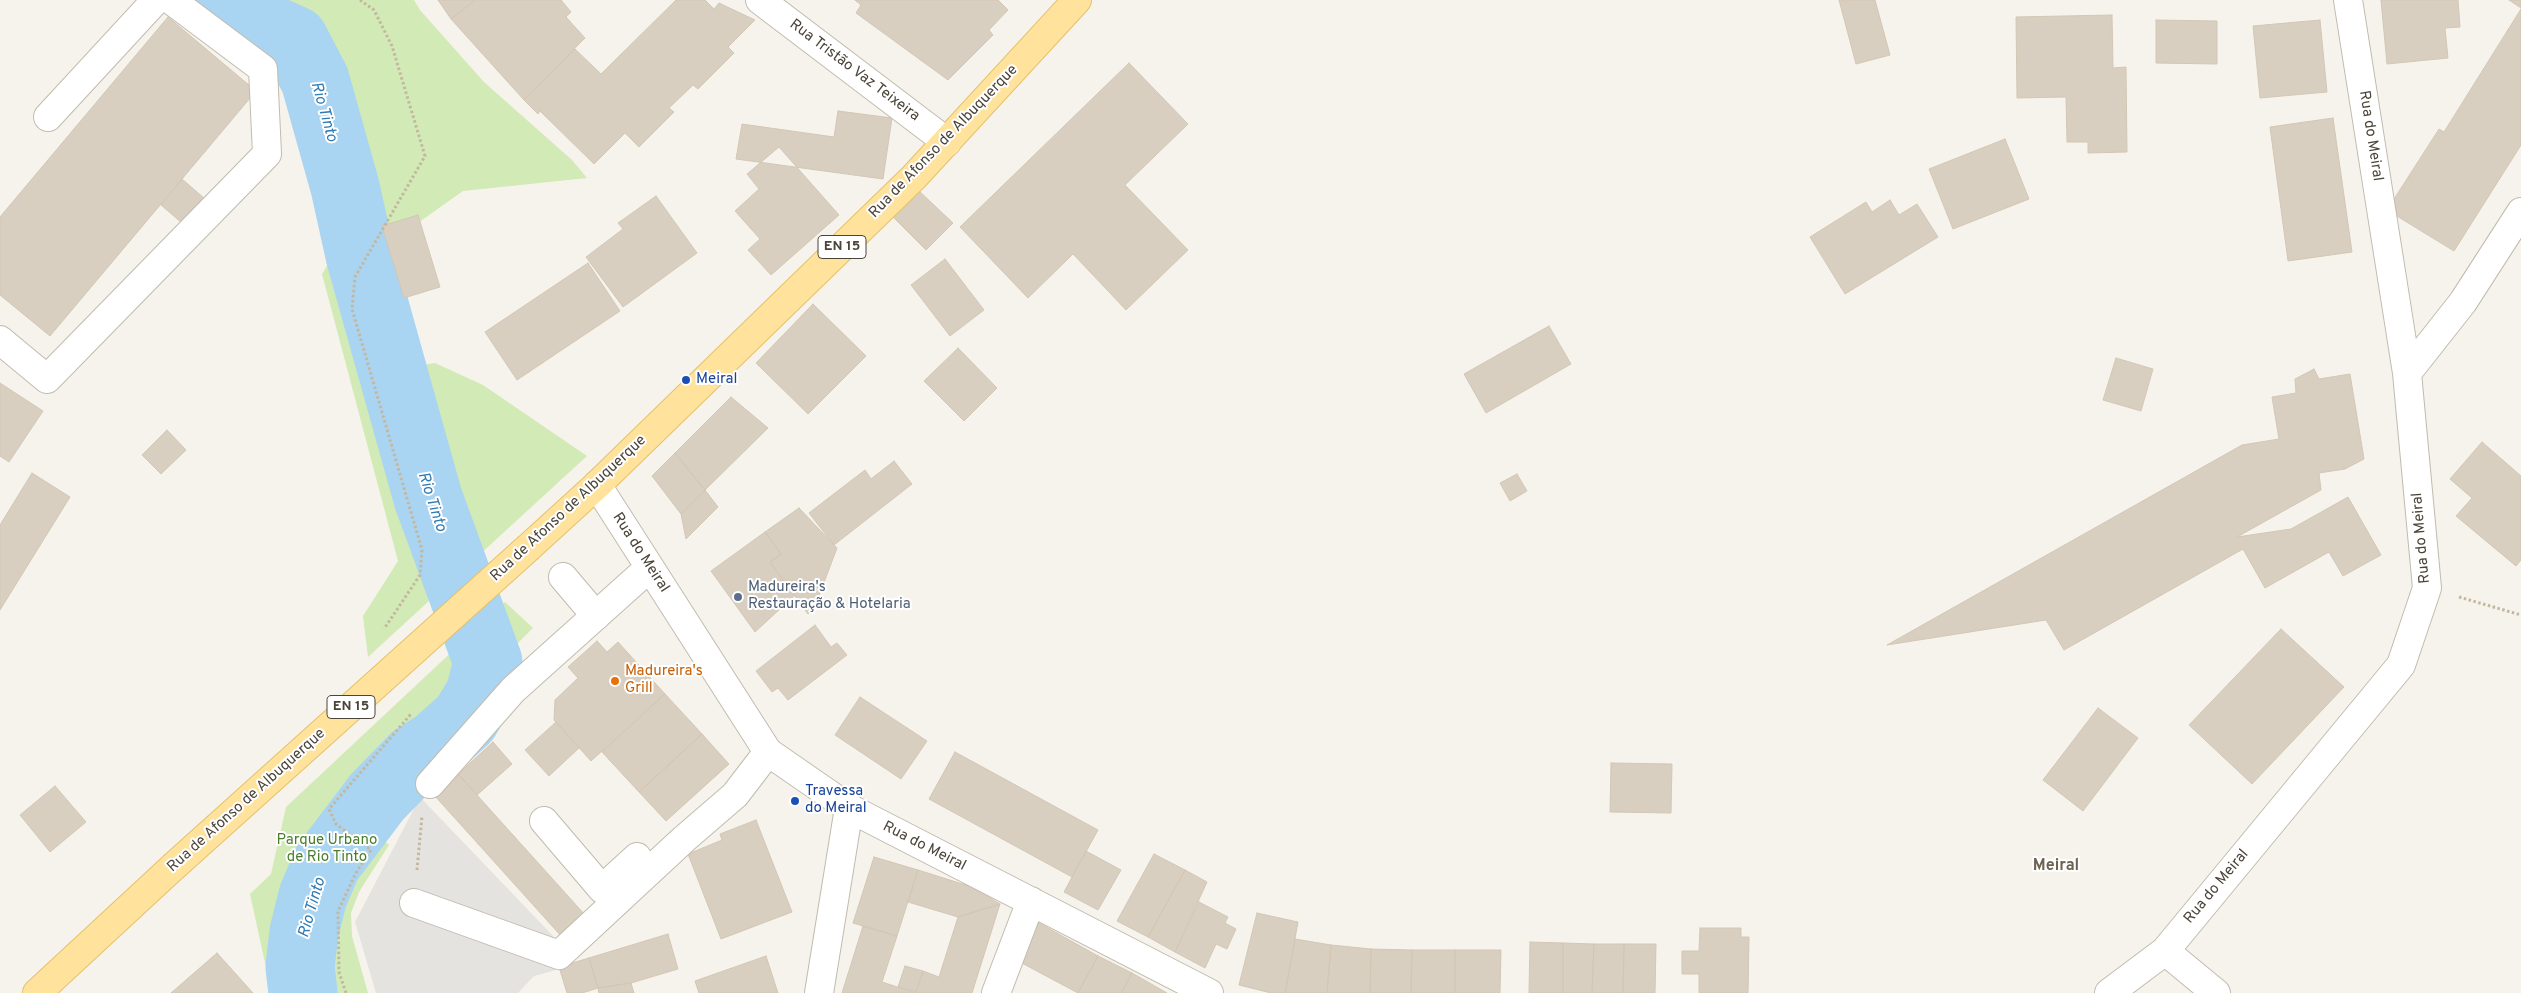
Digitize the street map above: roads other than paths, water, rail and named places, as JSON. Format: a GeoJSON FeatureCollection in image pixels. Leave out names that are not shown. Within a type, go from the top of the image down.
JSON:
{"type":"FeatureCollection","features":[{"type":"Feature","properties":{"kind":"main road","name":"Rua de Afonso de Albuquerque"},"geometry":{"type":"LineString","coordinates":[[37,993],[173,867],[597,485],[907,184],[1077,0]]}},
{"type":"Feature","properties":{"kind":"street"},"geometry":{"type":"LineString","coordinates":[[48,116],[156,0]]}},
{"type":"Feature","properties":{"kind":"street"},"geometry":{"type":"LineString","coordinates":[[0,340],[46,379],[267,154],[263,69],[171,0]]}},
{"type":"Feature","properties":{"kind":"street","name":"Rua Tristão Vaz Teixeira"},"geometry":{"type":"LineString","coordinates":[[760,0],[947,142]]}},
{"type":"Feature","properties":{"kind":"street","name":"Rua do Meiral"},"geometry":{"type":"LineString","coordinates":[[2109,993],[2164,951],[2401,665],[2427,588],[2407,373],[2348,0]]}},
{"type":"Feature","properties":{"kind":"street"},"geometry":{"type":"LineString","coordinates":[[2407,373],[2463,302],[2521,212]]}},
{"type":"Feature","properties":{"kind":"street","name":"Rua do Meiral"},"geometry":{"type":"LineString","coordinates":[[597,485],[768,752],[849,808],[1209,993]]}},
{"type":"Feature","properties":{"kind":"street"},"geometry":{"type":"LineString","coordinates":[[430,784],[513,690],[649,568]]}},
{"type":"Feature","properties":{"kind":"street"},"geometry":{"type":"LineString","coordinates":[[563,577],[596,616]]}},
{"type":"Feature","properties":{"kind":"street"},"geometry":{"type":"LineString","coordinates":[[544,821],[602,889],[721,783],[768,752]]}},
{"type":"Feature","properties":{"kind":"street"},"geometry":{"type":"LineString","coordinates":[[414,903],[559,955],[684,839],[735,795],[768,752]]}},
{"type":"Feature","properties":{"kind":"street"},"geometry":{"type":"LineString","coordinates":[[818,993],[849,808]]}},
{"type":"Feature","properties":{"kind":"street"},"geometry":{"type":"LineString","coordinates":[[996,993],[1031,901]]}},
{"type":"Feature","properties":{"kind":"street"},"geometry":{"type":"LineString","coordinates":[[2164,951],[2216,993]]}},
{"type":"Feature","properties":{"kind":"waterway","name":"Rio Tinto"},"geometry":{"type":"LineString","coordinates":[[220,0],[253,22],[294,40],[315,80],[345,187],[360,255],[428,498],[488,662],[480,694],[465,719],[437,744],[414,759],[377,797],[327,863],[313,896],[304,932],[300,967],[303,993]]}},
{"type":"Feature","properties":{"kind":"place","name":"Meiral"},"geometry":{"type":"Point","coordinates":[686,380]}},
{"type":"Feature","properties":{"kind":"place","name":"Madureira's Restauração & Hotelaria"},"geometry":{"type":"Point","coordinates":[738,597]}},
{"type":"Feature","properties":{"kind":"place","name":"Madureira's Grill"},"geometry":{"type":"Point","coordinates":[615,681]}},
{"type":"Feature","properties":{"kind":"place","name":"Travessa do Meiral"},"geometry":{"type":"Point","coordinates":[795,801]}},
{"type":"Feature","properties":{"kind":"district","name":"Meiral"},"geometry":{"type":"Point","coordinates":[2056,867]}},
{"type":"Feature","properties":{"kind":"park label","name":"Parque Urbano de Rio Tinto"},"geometry":{"type":"Point","coordinates":[327,850]}}]}
